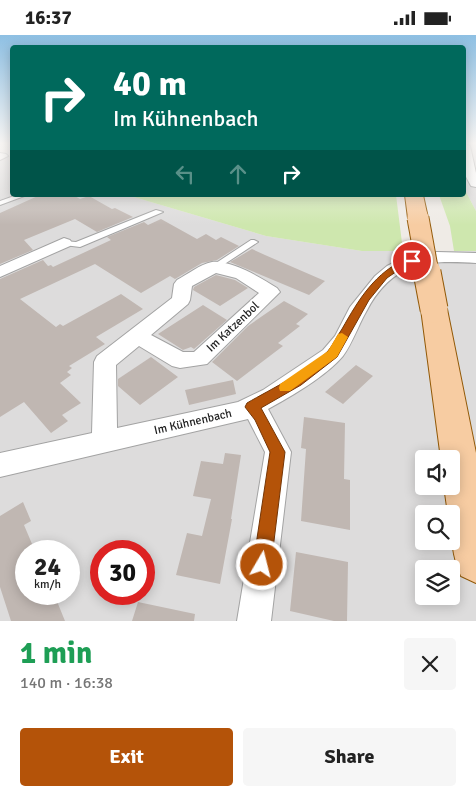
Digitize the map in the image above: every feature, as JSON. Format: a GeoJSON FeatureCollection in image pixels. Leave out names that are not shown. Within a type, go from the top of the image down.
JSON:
{"type":"FeatureCollection","features":[{"type":"Feature","properties":{"kind":"main road"},"geometry":{"type":"LineString","coordinates":[[414,197],[476,561]]}},
{"type":"Feature","properties":{"kind":"street"},"geometry":{"type":"LineString","coordinates":[[469,170],[476,183]]}},
{"type":"Feature","properties":{"kind":"street"},"geometry":{"type":"LineString","coordinates":[[0,273],[64,243]]}},
{"type":"Feature","properties":{"kind":"street","name":"Im Kühnenbach"},"geometry":{"type":"LineString","coordinates":[[0,465],[242,411],[252,407],[297,381],[332,354],[364,299],[384,276],[396,267],[439,255],[476,258]]}},
{"type":"Feature","properties":{"kind":"street"},"geometry":{"type":"LineString","coordinates":[[105,442],[105,362],[180,300],[183,285],[214,267]]}},
{"type":"Feature","properties":{"kind":"street","name":"Im Katzenbol"},"geometry":{"type":"LineString","coordinates":[[136,335],[180,359],[199,359],[271,292],[242,274],[214,267]]}},
{"type":"Feature","properties":{"kind":"street"},"geometry":{"type":"LineString","coordinates":[[252,407],[260,416],[278,452],[254,621]]}},
{"type":"Feature","properties":{"kind":"lane"},"geometry":{"type":"LineString","coordinates":[[0,203],[18,197]]}},
{"type":"Feature","properties":{"kind":"lane"},"geometry":{"type":"LineString","coordinates":[[64,243],[77,245],[159,212]]}},
{"type":"Feature","properties":{"kind":"lane"},"geometry":{"type":"LineString","coordinates":[[214,267],[254,242]]}},
{"type":"Feature","properties":{"kind":"shaded area"},"geometry":{"type":"Polygon","coordinates":[[[0,170],[10,170],[10,197],[134,197],[266,236],[362,251],[476,251],[476,621],[0,621],[0,170]]]}},
{"type":"Feature","properties":{"kind":"shaded area"},"geometry":{"type":"Polygon","coordinates":[[[466,170],[476,170],[476,211],[466,192],[466,170]]]}},
{"type":"Feature","properties":{"kind":"green space"},"geometry":{"type":"Polygon","coordinates":[[[466,192],[476,211],[476,251],[454,251],[450,226],[440,197],[466,197],[466,192]]]}},
{"type":"Feature","properties":{"kind":"green space"},"geometry":{"type":"Polygon","coordinates":[[[134,197],[396,197],[403,251],[362,251],[266,236],[134,197]]]}},
{"type":"Feature","properties":{"kind":"building"},"geometry":{"type":"Polygon","coordinates":[[[36,197],[76,197],[80,199],[91,197],[112,209],[115,208],[133,217],[97,232],[75,219],[24,240],[33,250],[0,264],[0,213],[36,197]]]}},
{"type":"Feature","properties":{"kind":"building"},"geometry":{"type":"Polygon","coordinates":[[[161,219],[197,239],[206,234],[216,240],[221,237],[239,246],[217,260],[202,263],[175,279],[170,276],[141,293],[95,264],[20,299],[56,327],[60,324],[63,326],[121,294],[143,309],[96,337],[105,344],[69,366],[72,368],[67,372],[71,375],[60,383],[81,403],[62,415],[68,421],[51,433],[24,402],[0,417],[0,279],[43,260],[48,266],[51,265],[53,267],[111,240],[107,237],[144,222],[148,225],[161,219]]]}},
{"type":"Feature","properties":{"kind":"building"},"geometry":{"type":"Polygon","coordinates":[[[252,249],[325,281],[309,295],[230,262],[252,249]]]}},
{"type":"Feature","properties":{"kind":"building"},"geometry":{"type":"Polygon","coordinates":[[[216,275],[235,280],[248,288],[220,306],[193,290],[194,287],[216,275]]]}},
{"type":"Feature","properties":{"kind":"building"},"geometry":{"type":"Polygon","coordinates":[[[284,301],[308,314],[296,324],[300,326],[278,343],[283,346],[237,381],[212,362],[248,326],[284,301]]]}},
{"type":"Feature","properties":{"kind":"building"},"geometry":{"type":"Polygon","coordinates":[[[203,305],[227,320],[194,349],[191,347],[183,350],[158,334],[203,305]]]}},
{"type":"Feature","properties":{"kind":"building"},"geometry":{"type":"Polygon","coordinates":[[[151,357],[178,377],[140,405],[118,386],[118,379],[151,357]]]}},
{"type":"Feature","properties":{"kind":"building"},"geometry":{"type":"Polygon","coordinates":[[[356,365],[373,376],[343,404],[325,392],[356,365]]]}},
{"type":"Feature","properties":{"kind":"building"},"geometry":{"type":"Polygon","coordinates":[[[233,380],[236,394],[189,405],[185,390],[233,380]]]}},
{"type":"Feature","properties":{"kind":"building"},"geometry":{"type":"Polygon","coordinates":[[[304,417],[345,423],[344,479],[350,480],[350,530],[301,521],[306,449],[301,448],[304,417]]]}},
{"type":"Feature","properties":{"kind":"building"},"geometry":{"type":"Polygon","coordinates":[[[225,453],[241,455],[220,584],[176,575],[187,533],[202,536],[211,499],[193,496],[201,461],[223,464],[225,453]]]}},
{"type":"Feature","properties":{"kind":"building"},"geometry":{"type":"Polygon","coordinates":[[[23,502],[31,521],[24,525],[30,540],[15,540],[15,605],[58,605],[65,621],[11,621],[0,587],[0,516],[23,502]]]}},
{"type":"Feature","properties":{"kind":"building"},"geometry":{"type":"Polygon","coordinates":[[[296,552],[348,562],[347,621],[334,621],[290,611],[296,552]]]}},
{"type":"Feature","properties":{"kind":"building"},"geometry":{"type":"Polygon","coordinates":[[[137,605],[152,605],[195,614],[194,621],[132,621],[137,605]]]}},
{"type":"Feature","properties":{"kind":"slow traffic"},"geometry":{"type":"LineString","coordinates":[[285,388],[332,354],[342,337]]}},
{"type":"Feature","properties":{"kind":"route"},"geometry":{"type":"LineString","coordinates":[[262,565],[278,452],[260,416],[252,407],[297,381],[332,354],[364,299],[384,276],[396,267],[412,261]]}}]}
